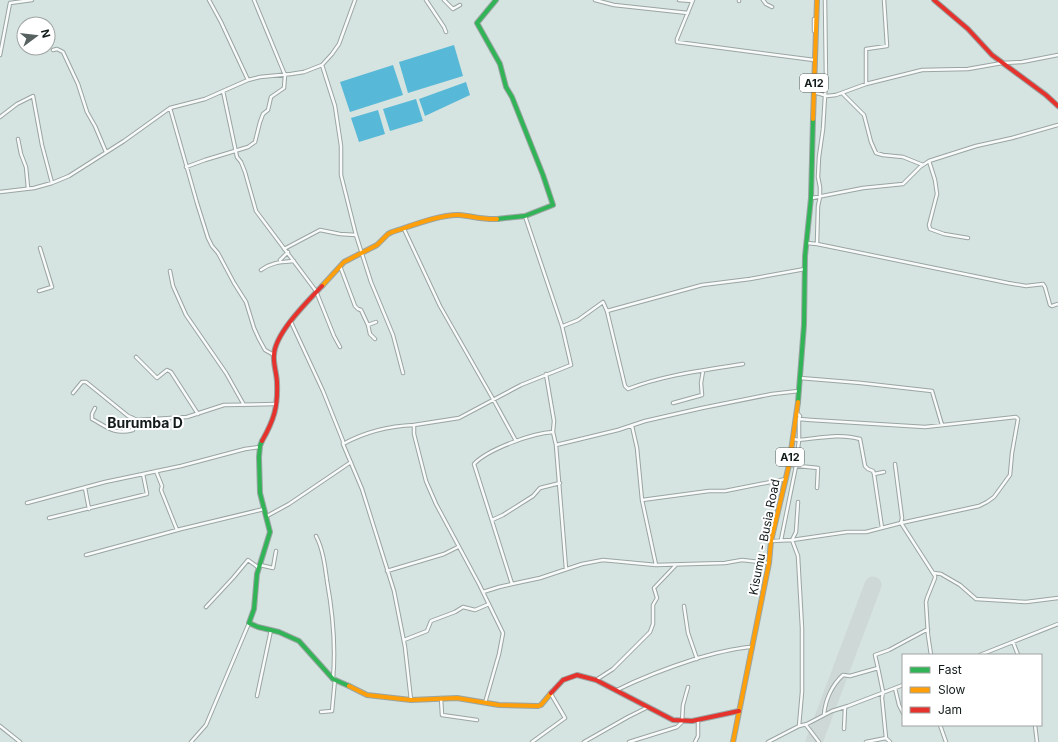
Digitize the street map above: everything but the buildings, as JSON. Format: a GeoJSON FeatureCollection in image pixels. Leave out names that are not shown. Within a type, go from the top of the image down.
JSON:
{"type":"FeatureCollection","features":[{"type":"Feature","properties":{"kind":"main road"},"geometry":{"type":"LineString","coordinates":[[496,0],[477,22],[500,64],[506,87],[512,96],[543,175],[553,205],[525,216],[488,220],[459,214],[446,216],[388,234],[377,245],[344,262],[316,291],[279,338],[274,355],[277,383],[277,404],[272,424],[260,447],[259,458],[260,493],[270,532],[256,583],[254,609],[249,623],[290,636],[299,642],[334,679],[367,695],[411,700],[457,698],[499,705],[538,706],[541,705],[558,684],[577,675],[596,680],[673,720],[682,722],[739,712]]}},
{"type":"Feature","properties":{"kind":"main road","name":"A12"},"geometry":{"type":"LineString","coordinates":[[814,92],[816,0]]}},
{"type":"Feature","properties":{"kind":"main road"},"geometry":{"type":"LineString","coordinates":[[934,0],[968,29],[992,55],[1046,95],[1058,106]]}},
{"type":"Feature","properties":{"kind":"main road","name":"Kisumu - Busia Road"},"geometry":{"type":"LineString","coordinates":[[733,742],[769,563],[771,541],[789,465],[797,412],[804,325],[805,269],[811,198],[814,92]]}},
{"type":"Feature","properties":{"kind":"street"},"geometry":{"type":"LineString","coordinates":[[0,55],[10,3],[32,0]]}},
{"type":"Feature","properties":{"kind":"street"},"geometry":{"type":"LineString","coordinates":[[209,0],[248,80]]}},
{"type":"Feature","properties":{"kind":"street"},"geometry":{"type":"LineString","coordinates":[[186,167],[248,147],[255,142],[263,114],[268,110],[270,98],[284,88],[285,75],[254,0]]}},
{"type":"Feature","properties":{"kind":"street"},"geometry":{"type":"LineString","coordinates":[[0,192],[52,183],[69,176],[124,141],[170,108],[205,99],[248,80],[260,77],[304,72],[322,65],[339,44],[346,22],[356,0]]}},
{"type":"Feature","properties":{"kind":"street"},"geometry":{"type":"LineString","coordinates":[[426,0],[446,32]]}},
{"type":"Feature","properties":{"kind":"street"},"geometry":{"type":"LineString","coordinates":[[444,0],[453,9],[460,5]]}},
{"type":"Feature","properties":{"kind":"street"},"geometry":{"type":"LineString","coordinates":[[595,0],[614,5],[688,13]]}},
{"type":"Feature","properties":{"kind":"street"},"geometry":{"type":"LineString","coordinates":[[679,0],[693,1],[677,42],[814,60]]}},
{"type":"Feature","properties":{"kind":"street"},"geometry":{"type":"LineString","coordinates":[[763,0],[766,4],[772,7]]}},
{"type":"Feature","properties":{"kind":"street"},"geometry":{"type":"LineString","coordinates":[[817,244],[818,206],[820,197],[818,176],[825,96],[825,0]]}},
{"type":"Feature","properties":{"kind":"street"},"geometry":{"type":"LineString","coordinates":[[866,84],[866,49],[888,46],[884,0]]}},
{"type":"Feature","properties":{"kind":"street"},"geometry":{"type":"LineString","coordinates":[[56,48],[63,52],[78,84],[87,112],[95,126],[106,152]]}},
{"type":"Feature","properties":{"kind":"street"},"geometry":{"type":"LineString","coordinates":[[814,92],[825,96],[836,95],[866,84],[922,70],[968,70],[1002,63],[1022,62],[1058,55]]}},
{"type":"Feature","properties":{"kind":"street"},"geometry":{"type":"LineString","coordinates":[[322,65],[336,106],[341,146],[341,175],[356,235],[361,253],[393,335],[403,373]]}},
{"type":"Feature","properties":{"kind":"street"},"geometry":{"type":"LineString","coordinates":[[223,91],[237,157],[245,172],[256,211],[316,291],[340,347]]}},
{"type":"Feature","properties":{"kind":"street"},"geometry":{"type":"LineString","coordinates":[[843,94],[864,115],[871,142],[876,153],[903,157],[923,165]]}},
{"type":"Feature","properties":{"kind":"street"},"geometry":{"type":"LineString","coordinates":[[0,117],[17,104],[33,96],[42,144],[52,183]]}},
{"type":"Feature","properties":{"kind":"street"},"geometry":{"type":"LineString","coordinates":[[170,108],[186,167],[212,246],[218,253],[234,284],[246,302],[254,328],[265,350],[274,355]]}},
{"type":"Feature","properties":{"kind":"street"},"geometry":{"type":"LineString","coordinates":[[811,198],[863,188],[903,184],[929,161],[976,146],[1058,125]]}},
{"type":"Feature","properties":{"kind":"street"},"geometry":{"type":"LineString","coordinates":[[18,139],[21,154],[26,167],[28,188]]}},
{"type":"Feature","properties":{"kind":"street"},"geometry":{"type":"LineString","coordinates":[[929,161],[935,180],[937,194],[929,225],[930,229],[944,234],[968,238]]}},
{"type":"Feature","properties":{"kind":"street"},"geometry":{"type":"LineString","coordinates":[[343,444],[370,432],[393,426],[414,425],[459,418],[493,399],[546,374],[571,365],[562,326],[525,216]]}},
{"type":"Feature","properties":{"kind":"street"},"geometry":{"type":"LineString","coordinates":[[404,229],[440,306],[516,441]]}},
{"type":"Feature","properties":{"kind":"street"},"geometry":{"type":"LineString","coordinates":[[284,249],[320,230],[340,234],[356,235]]}},
{"type":"Feature","properties":{"kind":"street"},"geometry":{"type":"LineString","coordinates":[[807,243],[1008,283],[1026,286],[1042,284],[1045,288],[1050,305],[1052,306],[1058,304]]}},
{"type":"Feature","properties":{"kind":"street"},"geometry":{"type":"LineString","coordinates":[[39,291],[52,287],[40,248]]}},
{"type":"Feature","properties":{"kind":"street"},"geometry":{"type":"LineString","coordinates":[[276,263],[288,252]]}},
{"type":"Feature","properties":{"kind":"street"},"geometry":{"type":"LineString","coordinates":[[261,270],[269,265],[281,261],[294,261]]}},
{"type":"Feature","properties":{"kind":"street"},"geometry":{"type":"LineString","coordinates":[[340,266],[355,306],[361,310],[368,325],[370,334],[375,339]]}},
{"type":"Feature","properties":{"kind":"street"},"geometry":{"type":"LineString","coordinates":[[607,311],[702,285],[770,276],[805,269]]}},
{"type":"Feature","properties":{"kind":"street"},"geometry":{"type":"LineString","coordinates":[[170,271],[173,286],[186,315],[226,373],[244,405]]}},
{"type":"Feature","properties":{"kind":"street"},"geometry":{"type":"LineString","coordinates":[[562,326],[578,320],[603,302],[607,311],[626,388],[628,389],[646,383],[743,364]]}},
{"type":"Feature","properties":{"kind":"street"},"geometry":{"type":"LineString","coordinates":[[291,322],[323,391],[362,489],[394,591],[404,640],[411,700]]}},
{"type":"Feature","properties":{"kind":"street"},"geometry":{"type":"LineString","coordinates":[[368,325],[376,322]]}},
{"type":"Feature","properties":{"kind":"street"},"geometry":{"type":"LineString","coordinates":[[136,357],[157,378],[167,370],[170,372],[198,414]]}},
{"type":"Feature","properties":{"kind":"street"},"geometry":{"type":"LineString","coordinates":[[673,403],[702,395],[702,371]]}},
{"type":"Feature","properties":{"kind":"street"},"geometry":{"type":"LineString","coordinates":[[546,374],[554,421],[566,569]]}},
{"type":"Feature","properties":{"kind":"street"},"geometry":{"type":"LineString","coordinates":[[800,378],[861,383],[932,392],[942,425]]}},
{"type":"Feature","properties":{"kind":"street"},"geometry":{"type":"LineString","coordinates":[[73,393],[82,382],[86,382],[106,399],[137,420],[181,418],[224,405],[277,404]]}},
{"type":"Feature","properties":{"kind":"street"},"geometry":{"type":"LineString","coordinates":[[556,445],[702,408],[772,394],[799,391]]}},
{"type":"Feature","properties":{"kind":"street"},"geometry":{"type":"LineString","coordinates":[[95,408],[92,414],[92,419],[114,431],[122,433],[133,430],[133,418]]}},
{"type":"Feature","properties":{"kind":"street"},"geometry":{"type":"LineString","coordinates":[[781,540],[796,466],[800,416],[797,412]]}},
{"type":"Feature","properties":{"kind":"street"},"geometry":{"type":"LineString","coordinates":[[771,541],[792,540],[847,532],[866,532],[982,505],[994,497],[1010,475],[1012,453],[1018,422],[1017,418],[925,427],[910,427],[799,419]]}},
{"type":"Feature","properties":{"kind":"street"},"geometry":{"type":"LineString","coordinates":[[414,425],[414,434],[426,481],[436,504],[504,634],[485,703]]}},
{"type":"Feature","properties":{"kind":"street"},"geometry":{"type":"LineString","coordinates":[[632,426],[637,448],[642,500],[656,565]]}},
{"type":"Feature","properties":{"kind":"street"},"geometry":{"type":"LineString","coordinates":[[512,584],[474,464],[480,458],[516,441],[554,432]]}},
{"type":"Feature","properties":{"kind":"street"},"geometry":{"type":"LineString","coordinates":[[793,439],[799,440],[836,436],[860,439],[865,466],[873,471],[874,474],[882,528]]}},
{"type":"Feature","properties":{"kind":"street"},"geometry":{"type":"LineString","coordinates":[[27,503],[85,487],[245,449],[260,447]]}},
{"type":"Feature","properties":{"kind":"street"},"geometry":{"type":"LineString","coordinates":[[266,516],[289,504],[351,462]]}},
{"type":"Feature","properties":{"kind":"street"},"geometry":{"type":"LineString","coordinates":[[895,464],[902,518],[901,523],[934,573],[935,578],[927,598],[930,654]]}},
{"type":"Feature","properties":{"kind":"street"},"geometry":{"type":"LineString","coordinates":[[789,465],[818,468],[817,488]]}},
{"type":"Feature","properties":{"kind":"street"},"geometry":{"type":"LineString","coordinates":[[156,471],[162,486],[161,490],[177,530]]}},
{"type":"Feature","properties":{"kind":"street"},"geometry":{"type":"LineString","coordinates":[[874,474],[884,472]]}},
{"type":"Feature","properties":{"kind":"street"},"geometry":{"type":"LineString","coordinates":[[50,518],[147,494],[143,474]]}},
{"type":"Feature","properties":{"kind":"street"},"geometry":{"type":"LineString","coordinates":[[642,500],[709,491],[725,491],[786,479]]}},
{"type":"Feature","properties":{"kind":"street"},"geometry":{"type":"LineString","coordinates":[[492,520],[503,515],[533,496],[540,488],[560,483]]}},
{"type":"Feature","properties":{"kind":"street"},"geometry":{"type":"LineString","coordinates":[[85,487],[89,508]]}},
{"type":"Feature","properties":{"kind":"street"},"geometry":{"type":"LineString","coordinates":[[798,502],[796,532],[792,540],[798,556],[802,628],[802,692],[799,726]]}},
{"type":"Feature","properties":{"kind":"street"},"geometry":{"type":"LineString","coordinates":[[86,555],[177,530],[264,509]]}},
{"type":"Feature","properties":{"kind":"street"},"geometry":{"type":"LineString","coordinates":[[316,536],[322,552],[333,616],[335,645],[332,711],[321,712]]}},
{"type":"Feature","properties":{"kind":"street"},"geometry":{"type":"LineString","coordinates":[[387,571],[444,554],[458,547]]}},
{"type":"Feature","properties":{"kind":"street"},"geometry":{"type":"LineString","coordinates":[[206,607],[248,560],[260,566],[274,568],[276,551]]}},
{"type":"Feature","properties":{"kind":"street"},"geometry":{"type":"LineString","coordinates":[[483,592],[499,586],[540,578],[593,561],[603,560],[656,565],[725,563],[742,560],[769,563]]}},
{"type":"Feature","properties":{"kind":"street"},"geometry":{"type":"LineString","coordinates":[[596,680],[613,669],[650,632],[654,624],[653,605],[657,598],[654,588],[676,564]]}},
{"type":"Feature","properties":{"kind":"street"},"geometry":{"type":"LineString","coordinates":[[934,573],[940,574],[960,585],[976,599],[1026,602],[1058,598]]}},
{"type":"Feature","properties":{"kind":"street"},"geometry":{"type":"LineString","coordinates":[[404,640],[427,631],[431,621],[455,612],[460,608],[467,607],[475,610],[489,604]]}},
{"type":"Feature","properties":{"kind":"street"},"geometry":{"type":"LineString","coordinates":[[684,606],[688,633],[697,659]]}},
{"type":"Feature","properties":{"kind":"street"},"geometry":{"type":"LineString","coordinates":[[191,742],[206,725],[249,623]]}},
{"type":"Feature","properties":{"kind":"street"},"geometry":{"type":"LineString","coordinates":[[983,654],[1058,624]]}},
{"type":"Feature","properties":{"kind":"street"},"geometry":{"type":"LineString","coordinates":[[257,696],[271,630]]}},
{"type":"Feature","properties":{"kind":"street"},"geometry":{"type":"LineString","coordinates":[[890,742],[886,738],[882,698],[883,692],[875,655],[889,650],[928,630]]}},
{"type":"Feature","properties":{"kind":"street"},"geometry":{"type":"LineString","coordinates":[[1014,642],[1018,654]]}},
{"type":"Feature","properties":{"kind":"street"},"geometry":{"type":"LineString","coordinates":[[617,690],[663,670],[697,659],[737,648],[753,647]]}},
{"type":"Feature","properties":{"kind":"street"},"geometry":{"type":"LineString","coordinates":[[824,716],[826,705],[835,683],[843,675],[850,676],[878,668]]}},
{"type":"Feature","properties":{"kind":"street"},"geometry":{"type":"LineString","coordinates":[[768,742],[799,726],[902,685]]}},
{"type":"Feature","properties":{"kind":"street"},"geometry":{"type":"LineString","coordinates":[[629,742],[677,728],[682,722],[683,705],[688,687]]}},
{"type":"Feature","properties":{"kind":"street"},"geometry":{"type":"LineString","coordinates":[[894,688],[902,711]]}},
{"type":"Feature","properties":{"kind":"street"},"geometry":{"type":"LineString","coordinates":[[532,742],[565,718],[551,693]]}},
{"type":"Feature","properties":{"kind":"street"},"geometry":{"type":"LineString","coordinates":[[441,698],[442,715],[477,720]]}},
{"type":"Feature","properties":{"kind":"street"},"geometry":{"type":"LineString","coordinates":[[584,742],[649,707]]}},
{"type":"Feature","properties":{"kind":"street"},"geometry":{"type":"LineString","coordinates":[[844,729],[845,707]]}},
{"type":"Feature","properties":{"kind":"street"},"geometry":{"type":"LineString","coordinates":[[695,742],[698,736],[698,719]]}},
{"type":"Feature","properties":{"kind":"street"},"geometry":{"type":"LineString","coordinates":[[806,724],[819,742]]}},
{"type":"Feature","properties":{"kind":"street"},"geometry":{"type":"LineString","coordinates":[[0,726],[20,742]]}},
{"type":"Feature","properties":{"kind":"street"},"geometry":{"type":"LineString","coordinates":[[940,726],[946,742]]}},
{"type":"Feature","properties":{"kind":"street"},"geometry":{"type":"LineString","coordinates":[[1036,726],[1037,742]]}},
{"type":"Feature","properties":{"kind":"street"},"geometry":{"type":"LineString","coordinates":[[866,742],[886,738]]}},
{"type":"Feature","properties":{"kind":"water"},"geometry":{"type":"Polygon","coordinates":[[[454,45],[463,76],[408,93],[399,62],[454,45]]]}},
{"type":"Feature","properties":{"kind":"water"},"geometry":{"type":"Polygon","coordinates":[[[393,65],[403,95],[350,112],[340,82],[393,65]]]}},
{"type":"Feature","properties":{"kind":"water"},"geometry":{"type":"Polygon","coordinates":[[[466,82],[470,95],[425,116],[419,99],[466,82]]]}},
{"type":"Feature","properties":{"kind":"water"},"geometry":{"type":"Polygon","coordinates":[[[416,99],[423,121],[390,131],[383,109],[416,99]]]}},
{"type":"Feature","properties":{"kind":"water"},"geometry":{"type":"Polygon","coordinates":[[[378,110],[385,134],[359,142],[351,118],[378,110]]]}},
{"type":"Feature","properties":{"kind":"runway"},"geometry":{"type":"LineString","coordinates":[[814,742],[873,585]]}},
{"type":"Feature","properties":{"kind":"traffic: fast"},"geometry":{"type":"LineString","coordinates":[[496,0],[477,23],[500,64],[506,87],[512,97],[543,175],[553,205],[525,216],[497,219]]}},
{"type":"Feature","properties":{"kind":"traffic: fast"},"geometry":{"type":"LineString","coordinates":[[798,402],[804,325],[805,256],[811,198],[813,119]]}},
{"type":"Feature","properties":{"kind":"traffic: fast"},"geometry":{"type":"LineString","coordinates":[[262,441],[259,457],[260,493],[270,532],[257,574],[254,609],[249,623],[258,627],[279,632],[299,641],[333,679],[349,686]]}},
{"type":"Feature","properties":{"kind":"traffic: slow"},"geometry":{"type":"LineString","coordinates":[[813,119],[817,0]]}},
{"type":"Feature","properties":{"kind":"traffic: slow"},"geometry":{"type":"LineString","coordinates":[[322,286],[344,262],[377,245],[392,232],[426,221],[452,215],[497,219]]}},
{"type":"Feature","properties":{"kind":"traffic: slow"},"geometry":{"type":"LineString","coordinates":[[733,742],[769,563],[771,541],[789,465],[798,402]]}},
{"type":"Feature","properties":{"kind":"traffic: slow"},"geometry":{"type":"LineString","coordinates":[[349,686],[367,695],[411,700],[457,698],[499,705],[538,706],[541,705],[551,693]]}},
{"type":"Feature","properties":{"kind":"traffic: jam"},"geometry":{"type":"LineString","coordinates":[[934,0],[968,29],[992,55],[1046,95],[1058,106]]}},
{"type":"Feature","properties":{"kind":"traffic: jam"},"geometry":{"type":"LineString","coordinates":[[262,441],[270,426],[276,406],[277,383],[274,358],[276,346],[280,337],[293,318],[322,286]]}},
{"type":"Feature","properties":{"kind":"traffic: jam"},"geometry":{"type":"LineString","coordinates":[[551,693],[563,680],[577,675],[596,680],[673,720],[692,721],[739,711]]}},
{"type":"Feature","properties":{"kind":"district","name":"Burumba D"},"geometry":{"type":"Point","coordinates":[145,422]}}]}
